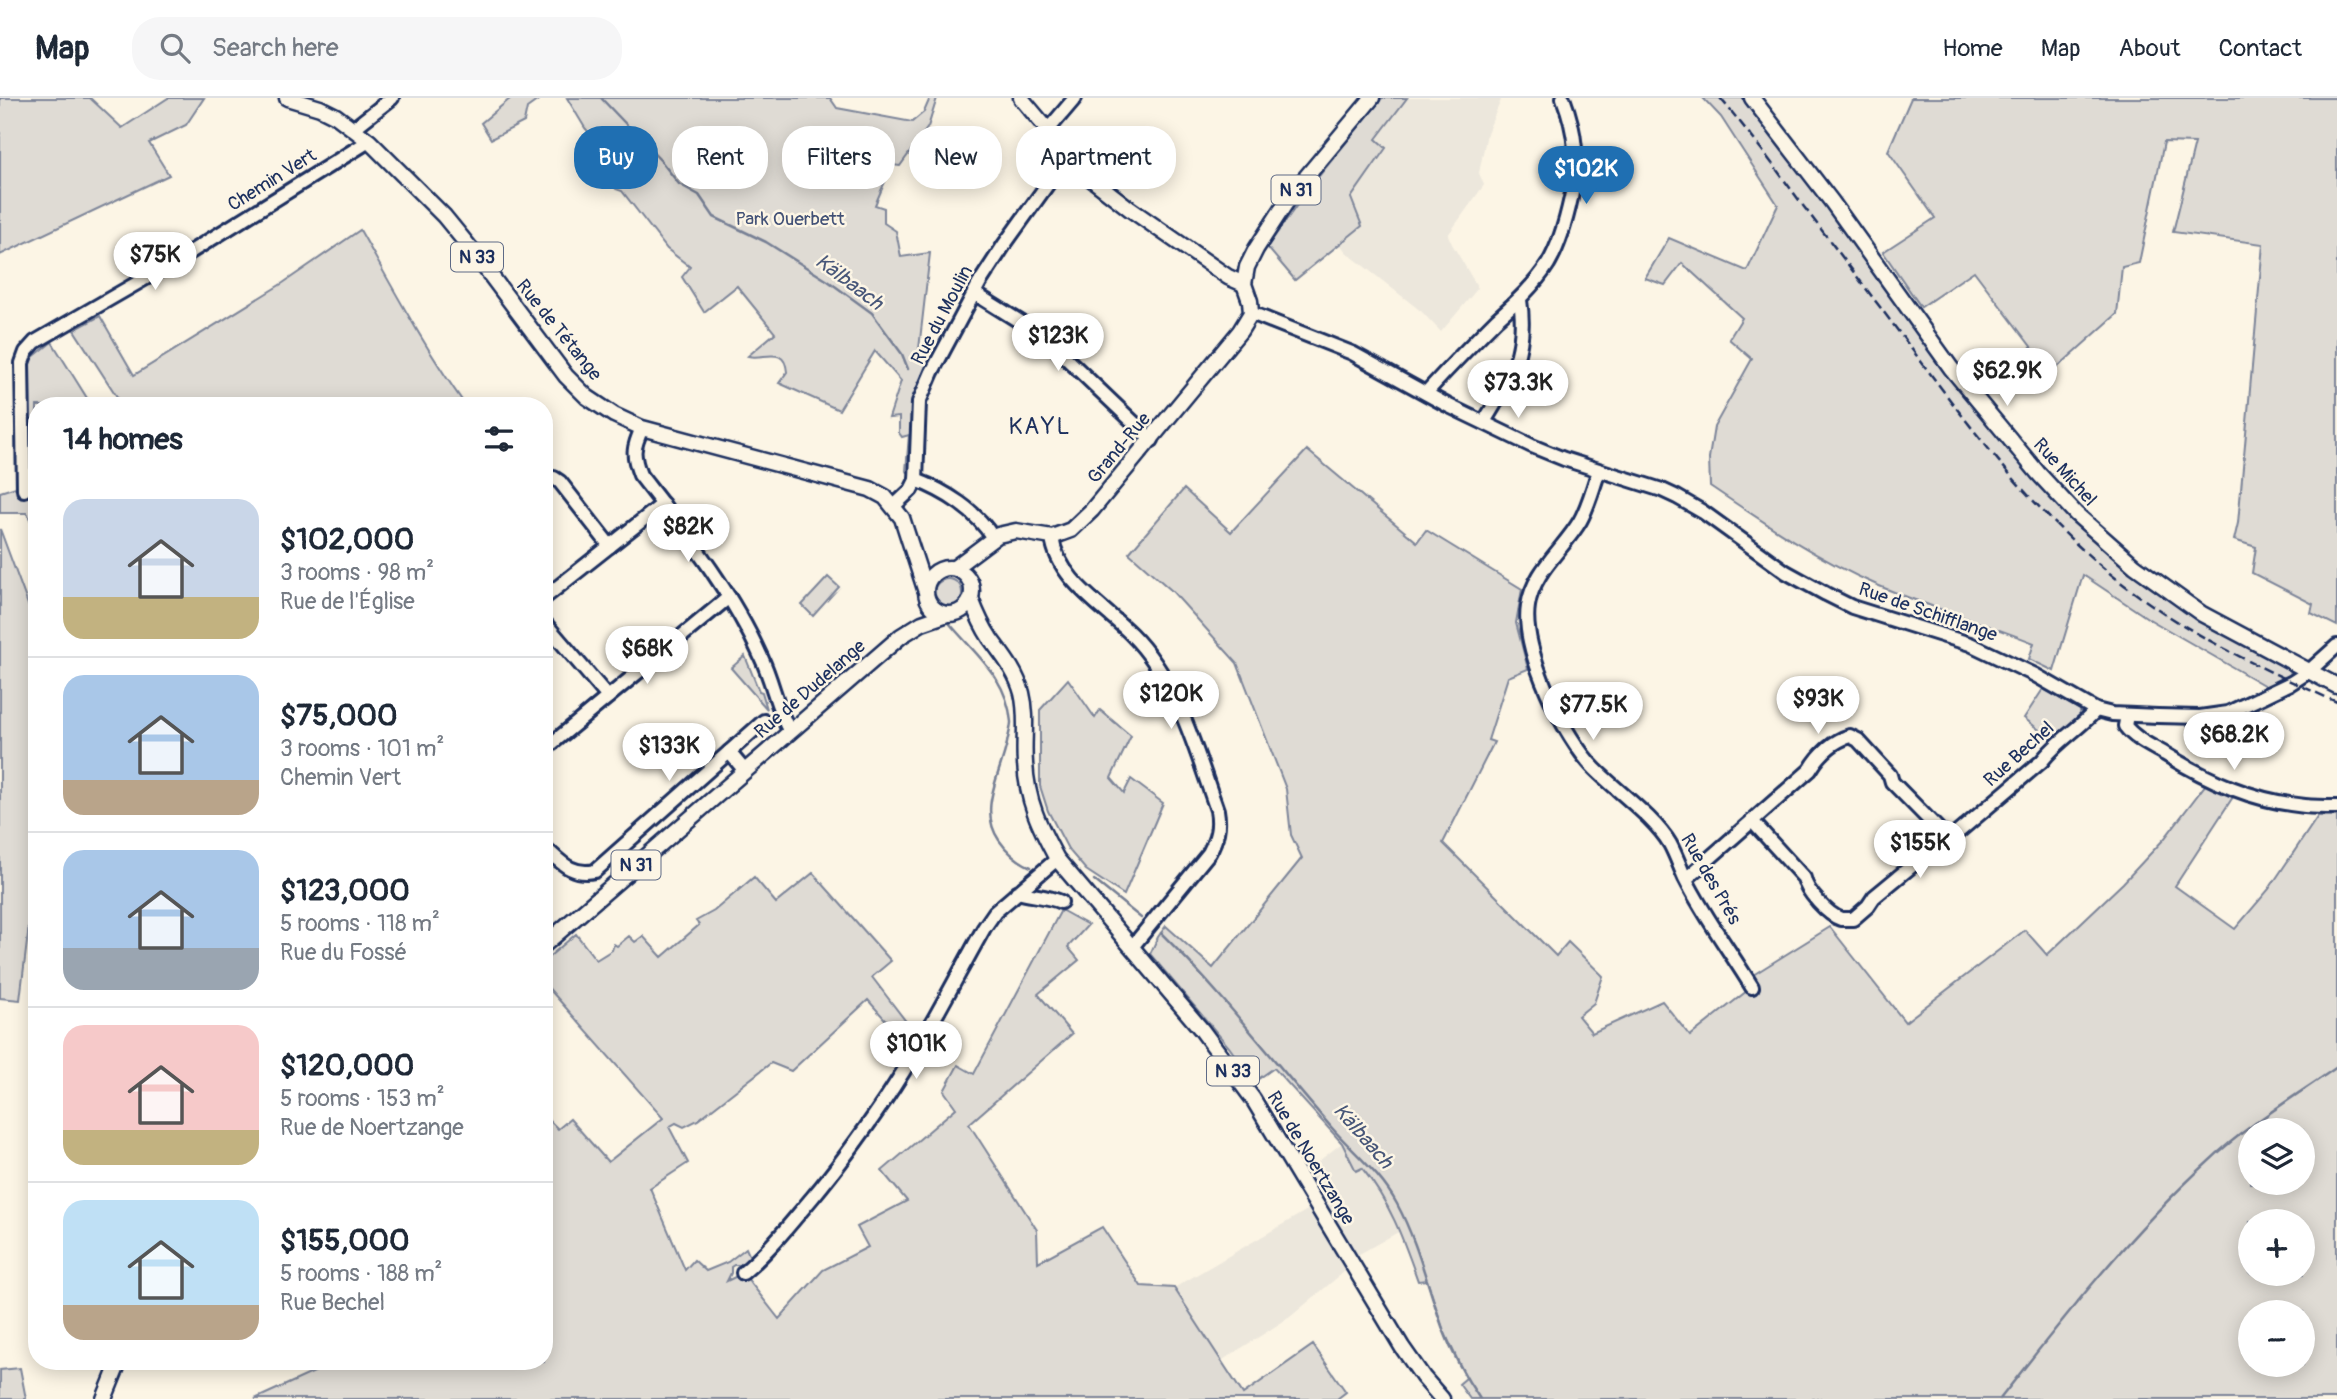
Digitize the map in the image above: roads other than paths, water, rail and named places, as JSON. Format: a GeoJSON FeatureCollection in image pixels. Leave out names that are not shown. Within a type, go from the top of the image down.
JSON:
{"type":"FeatureCollection","features":[{"type":"Feature","properties":{"kind":"main road","name":"Rue de Tétange"},"geometry":{"type":"LineString","coordinates":[[287,98],[324,103],[369,141],[458,233],[566,376],[587,397],[614,415],[642,428],[870,489],[885,497],[894,506]]}},
{"type":"Feature","properties":{"kind":"main road"},"geometry":{"type":"LineString","coordinates":[[1021,98],[1043,126]]}},
{"type":"Feature","properties":{"kind":"main road","name":"N 31"},"geometry":{"type":"LineString","coordinates":[[1244,284],[1247,267],[1272,222],[1291,195],[1372,98]]}},
{"type":"Feature","properties":{"kind":"main road","name":"Rue Michel"},"geometry":{"type":"LineString","coordinates":[[1752,98],[1832,202],[1951,368],[2038,473],[2076,514],[2135,566],[2202,614],[2308,672]]}},
{"type":"Feature","properties":{"kind":"main road"},"geometry":{"type":"LineString","coordinates":[[1104,189],[1228,277],[1244,284],[1251,313]]}},
{"type":"Feature","properties":{"kind":"main road","name":"Grand-Rue"},"geometry":{"type":"LineString","coordinates":[[1052,537],[1070,530],[1092,510],[1240,331],[1251,313]]}},
{"type":"Feature","properties":{"kind":"main road"},"geometry":{"type":"LineString","coordinates":[[894,506],[902,518],[910,547],[930,606],[937,612],[949,614],[967,606],[971,599],[970,581],[960,571],[947,569],[910,547]]}},
{"type":"Feature","properties":{"kind":"main road"},"geometry":{"type":"LineString","coordinates":[[925,593],[933,574],[947,569],[987,542],[1016,531],[1052,537]]}},
{"type":"Feature","properties":{"kind":"main road"},"geometry":{"type":"LineString","coordinates":[[970,581],[987,542]]}},
{"type":"Feature","properties":{"kind":"main road","name":"Rue de Dudelange"},"geometry":{"type":"LineString","coordinates":[[901,636],[917,616],[925,593]]}},
{"type":"Feature","properties":{"kind":"main road","name":"N 33"},"geometry":{"type":"LineString","coordinates":[[971,599],[989,636]]}},
{"type":"Feature","properties":{"kind":"main road","name":"Rue de Dudelange"},"geometry":{"type":"LineString","coordinates":[[553,937],[901,636],[922,623],[949,614]]}},
{"type":"Feature","properties":{"kind":"main road","name":"N 33"},"geometry":{"type":"LineString","coordinates":[[949,614],[989,636]]}},
{"type":"Feature","properties":{"kind":"main road","name":"Rue de Noertzange"},"geometry":{"type":"LineString","coordinates":[[989,636],[1015,674],[1022,694],[1026,718],[1024,761],[1027,785],[1038,825],[1057,859],[1201,1029],[1253,1099],[1376,1307],[1423,1377],[1443,1399]]}},
{"type":"Feature","properties":{"kind":"main road"},"geometry":{"type":"LineString","coordinates":[[2308,672],[2337,686]]}},
{"type":"Feature","properties":{"kind":"main road"},"geometry":{"type":"LineString","coordinates":[[104,1399],[116,1370]]}},
{"type":"Feature","properties":{"kind":"street"},"geometry":{"type":"LineString","coordinates":[[355,128],[392,98]]}},
{"type":"Feature","properties":{"kind":"street"},"geometry":{"type":"LineString","coordinates":[[1051,126],[1075,98]]}},
{"type":"Feature","properties":{"kind":"street"},"geometry":{"type":"LineString","coordinates":[[1426,393],[1520,300],[1549,263],[1565,222],[1577,159],[1571,120],[1563,98]]}},
{"type":"Feature","properties":{"kind":"street","name":"Chemin Vert"},"geometry":{"type":"LineString","coordinates":[[24,490],[22,363],[26,352],[35,342],[184,256],[369,141]]}},
{"type":"Feature","properties":{"kind":"street","name":"Rue du Moulin"},"geometry":{"type":"LineString","coordinates":[[916,480],[919,402],[932,372],[974,293],[1044,189]]}},
{"type":"Feature","properties":{"kind":"street"},"geometry":{"type":"LineString","coordinates":[[974,293],[1043,336],[1152,440]]}},
{"type":"Feature","properties":{"kind":"street"},"geometry":{"type":"LineString","coordinates":[[1484,422],[1518,358],[1524,325],[1520,300]]}},
{"type":"Feature","properties":{"kind":"street","name":"Rue de Schifflange"},"geometry":{"type":"LineString","coordinates":[[1251,313],[1352,353],[1426,393],[1553,455],[1677,497],[1703,512],[1786,572],[1834,598],[1852,607],[1970,644],[2025,669],[2096,710],[2127,715],[2200,716],[2228,713],[2254,703],[2308,672],[2337,646]]}},
{"type":"Feature","properties":{"kind":"street"},"geometry":{"type":"LineString","coordinates":[[642,428],[634,445],[634,460],[640,475],[707,562],[729,597],[761,656],[779,712],[790,732]]}},
{"type":"Feature","properties":{"kind":"street","name":"Rue des Prés"},"geometry":{"type":"LineString","coordinates":[[1599,471],[1581,519],[1568,540],[1544,567],[1534,586],[1528,606],[1528,632],[1534,658],[1564,729],[1593,767],[1657,827],[1670,844],[1686,880],[1752,987]]}},
{"type":"Feature","properties":{"kind":"street"},"geometry":{"type":"LineString","coordinates":[[553,478],[560,482],[610,546]]}},
{"type":"Feature","properties":{"kind":"street"},"geometry":{"type":"LineString","coordinates":[[894,506],[911,490],[916,480],[930,485],[976,514],[987,542]]}},
{"type":"Feature","properties":{"kind":"street"},"geometry":{"type":"LineString","coordinates":[[553,591],[663,504]]}},
{"type":"Feature","properties":{"kind":"street"},"geometry":{"type":"LineString","coordinates":[[1052,537],[1054,549],[1075,581],[1131,634],[1161,672],[1175,696],[1217,810],[1220,826],[1209,853],[1132,947]]}},
{"type":"Feature","properties":{"kind":"street"},"geometry":{"type":"LineString","coordinates":[[553,743],[729,597]]}},
{"type":"Feature","properties":{"kind":"street"},"geometry":{"type":"LineString","coordinates":[[553,633],[608,697]]}},
{"type":"Feature","properties":{"kind":"street","name":"Rue Bechel"},"geometry":{"type":"LineString","coordinates":[[1752,821],[1804,878],[1806,886],[1829,912],[1840,919],[1853,919],[1884,889],[1936,846],[1949,840],[2042,761],[2050,750],[2096,710]]}},
{"type":"Feature","properties":{"kind":"street"},"geometry":{"type":"LineString","coordinates":[[2127,715],[2125,726],[2140,739],[2198,774],[2234,790],[2263,799],[2307,807],[2337,807]]}},
{"type":"Feature","properties":{"kind":"street","name":"Rue de Dudelange"},"geometry":{"type":"LineString","coordinates":[[553,854],[573,870],[583,873],[595,871],[764,721]]}},
{"type":"Feature","properties":{"kind":"street"},"geometry":{"type":"LineString","coordinates":[[1686,880],[1810,770],[1816,760],[1840,739],[1850,736],[1858,740],[1892,782],[1949,840]]}},
{"type":"Feature","properties":{"kind":"street"},"geometry":{"type":"LineString","coordinates":[[729,752],[745,771]]}},
{"type":"Feature","properties":{"kind":"street"},"geometry":{"type":"LineString","coordinates":[[631,839],[647,856]]}},
{"type":"Feature","properties":{"kind":"street"},"geometry":{"type":"LineString","coordinates":[[743,1273],[795,1218],[886,1099],[995,912],[1057,859]]}},
{"type":"Feature","properties":{"kind":"street"},"geometry":{"type":"LineString","coordinates":[[1017,892],[1061,902]]}},
{"type":"Feature","properties":{"kind":"waterway","name":"Kälbaach"},"geometry":{"type":"LineString","coordinates":[[601,98],[661,161],[679,184],[699,195],[714,217],[766,242],[828,281],[872,313],[902,354],[908,369]]}},
{"type":"Feature","properties":{"kind":"waterway","name":"Kälbaach"},"geometry":{"type":"LineString","coordinates":[[950,624],[989,668],[1004,693],[1011,727],[993,792],[990,817],[1002,845],[1009,853],[1031,867]]}},
{"type":"Feature","properties":{"kind":"waterway","name":"Kälbaach"},"geometry":{"type":"LineString","coordinates":[[1094,880],[1141,918]]}},
{"type":"Feature","properties":{"kind":"waterway","name":"Kälbaach"},"geometry":{"type":"LineString","coordinates":[[1161,933],[1227,1004],[1391,1193],[1411,1234],[1447,1338],[1459,1365],[1480,1399]]}},
{"type":"Feature","properties":{"kind":"waterway"},"geometry":{"type":"LineString","coordinates":[[2000,1399],[2099,1276],[2180,1189],[2238,1136],[2337,1067]]}},
{"type":"Feature","properties":{"kind":"railway"},"geometry":{"type":"LineString","coordinates":[[1720,98],[1971,426],[2032,499],[2076,544],[2127,587],[2184,625],[2274,674],[2337,702]]}},
{"type":"Feature","properties":{"kind":"district","name":"KAYL"},"geometry":{"type":"Point","coordinates":[1040,426]}},
{"type":"Feature","properties":{"kind":"park label","name":"Park Ouerbett"},"geometry":{"type":"Point","coordinates":[790,219]}}]}
